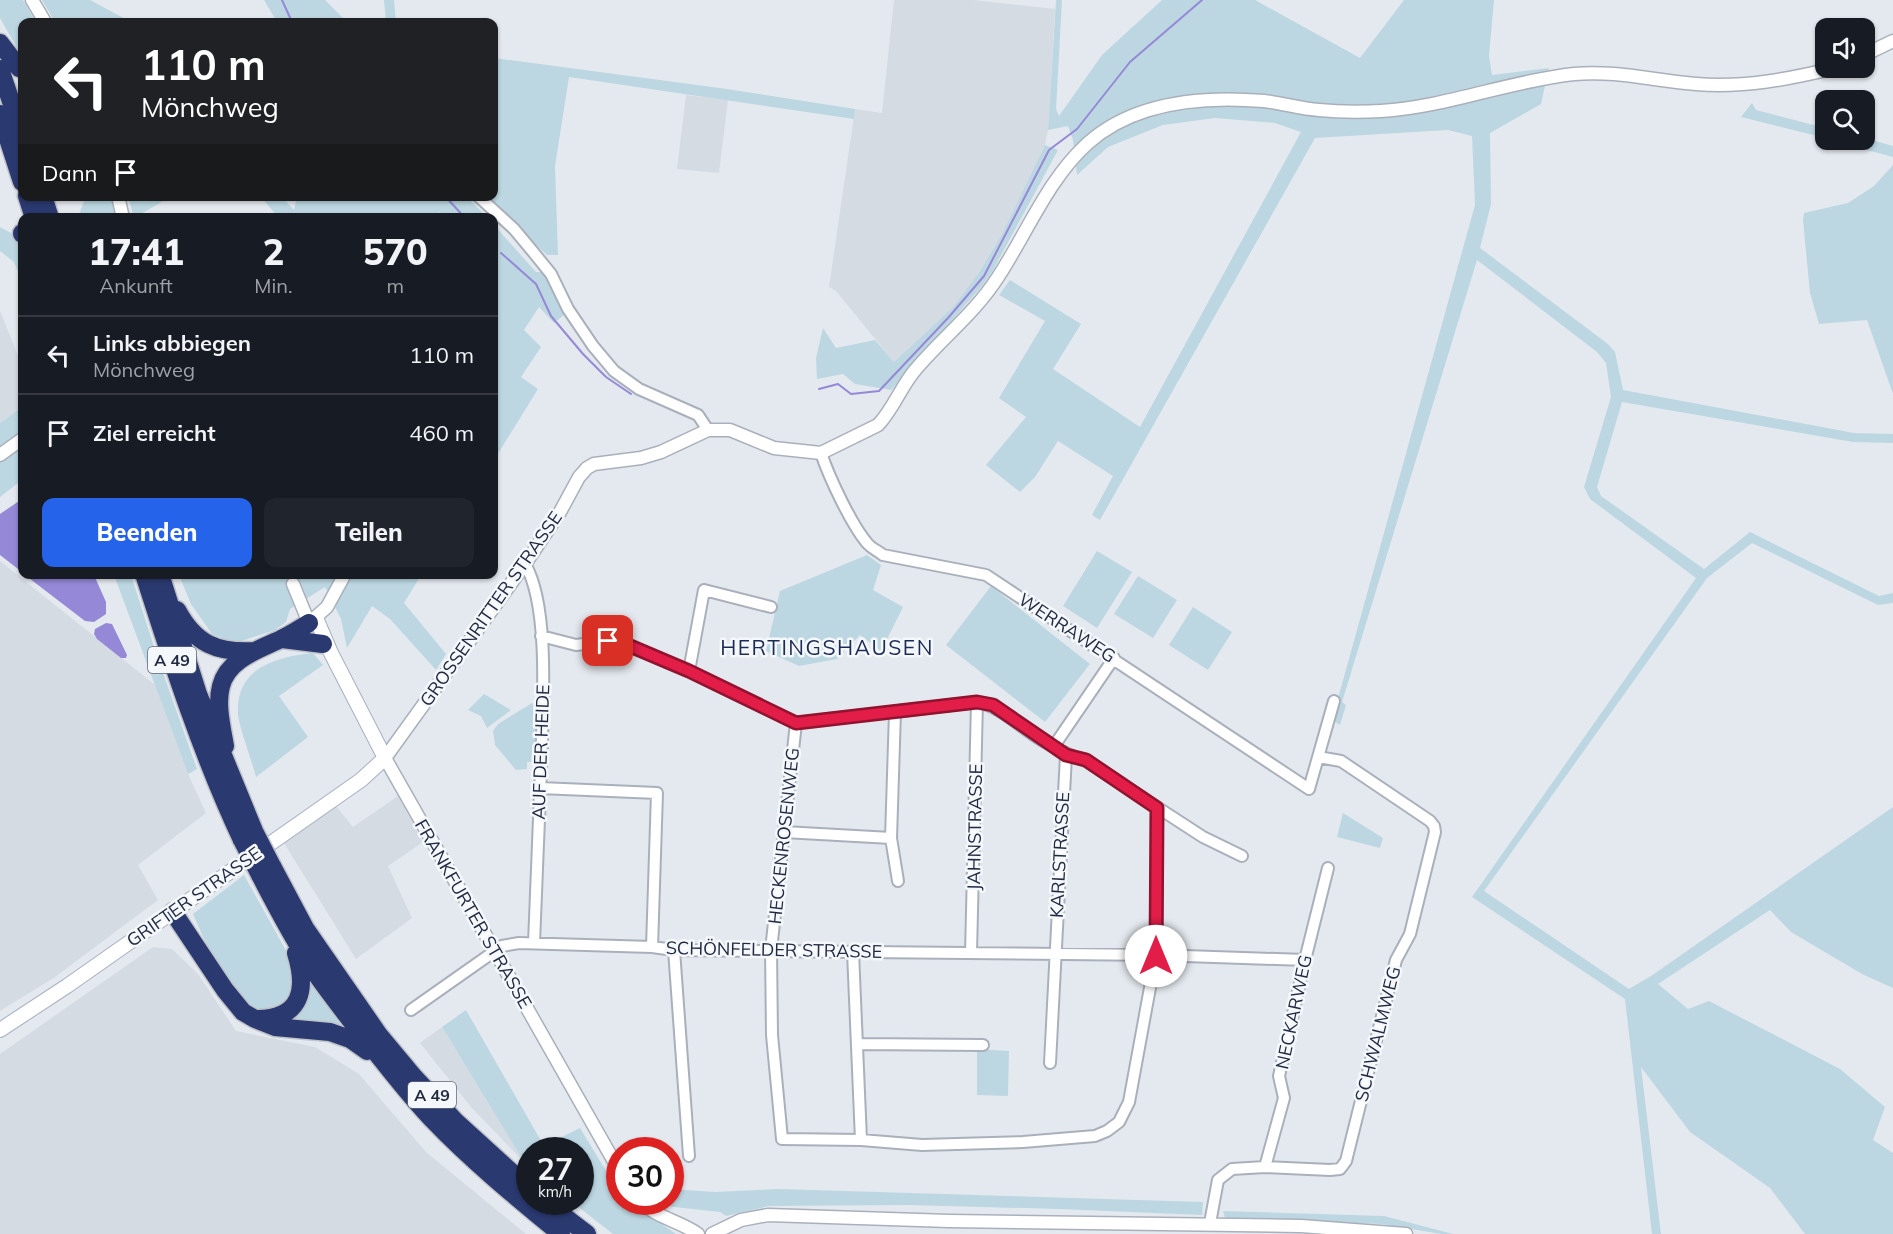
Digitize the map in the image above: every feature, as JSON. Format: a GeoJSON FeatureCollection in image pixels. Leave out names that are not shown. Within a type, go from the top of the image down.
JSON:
{"type":"FeatureCollection","features":[{"type":"Feature","properties":{"kind":"highway"},"geometry":{"type":"LineString","coordinates":[[0,43],[18,67]]}},
{"type":"Feature","properties":{"kind":"highway"},"geometry":{"type":"LineString","coordinates":[[0,69],[18,122]]}},
{"type":"Feature","properties":{"kind":"highway"},"geometry":{"type":"LineString","coordinates":[[0,114],[18,170]]}},
{"type":"Feature","properties":{"kind":"highway","name":"A 49"},"geometry":{"type":"LineString","coordinates":[[146,579],[201,743],[266,871],[284,920],[329,991],[401,1084],[429,1116],[460,1147],[561,1234]]}},
{"type":"Feature","properties":{"kind":"highway"},"geometry":{"type":"LineString","coordinates":[[162,581],[179,615],[205,643],[228,651],[254,651]]}},
{"type":"Feature","properties":{"kind":"highway","name":"A 49"},"geometry":{"type":"LineString","coordinates":[[162,581],[198,694],[231,780],[248,836]]}},
{"type":"Feature","properties":{"kind":"highway"},"geometry":{"type":"LineString","coordinates":[[231,780],[220,708],[221,687],[232,667],[254,651],[282,639],[313,621]]}},
{"type":"Feature","properties":{"kind":"highway"},"geometry":{"type":"LineString","coordinates":[[282,639],[327,649]]}},
{"type":"Feature","properties":{"kind":"highway","name":"A 49"},"geometry":{"type":"LineString","coordinates":[[266,871],[379,1035],[455,1121],[516,1177]]}},
{"type":"Feature","properties":{"kind":"highway"},"geometry":{"type":"LineString","coordinates":[[173,912],[236,1004],[255,1019],[275,1027],[330,1032],[350,1039],[366,1050],[401,1084]]}},
{"type":"Feature","properties":{"kind":"highway"},"geometry":{"type":"LineString","coordinates":[[255,1019],[274,1017],[286,1012],[302,990],[301,968],[284,920]]}},
{"type":"Feature","properties":{"kind":"highway"},"geometry":{"type":"LineString","coordinates":[[562,1215],[587,1234]]}},
{"type":"Feature","properties":{"kind":"main road","name":"FRANKFURTER STRASSE"},"geometry":{"type":"LineString","coordinates":[[313,621],[385,758]]}},
{"type":"Feature","properties":{"kind":"main road","name":"GRIFTER STRASSE"},"geometry":{"type":"LineString","coordinates":[[0,1030],[361,780],[385,758]]}},
{"type":"Feature","properties":{"kind":"street"},"geometry":{"type":"LineString","coordinates":[[32,0],[43,18]]}},
{"type":"Feature","properties":{"kind":"street"},"geometry":{"type":"LineString","coordinates":[[1875,50],[1893,41]]}},
{"type":"Feature","properties":{"kind":"street"},"geometry":{"type":"LineString","coordinates":[[498,215],[514,230],[551,274],[568,309],[592,346],[614,371],[639,389],[698,415],[708,430],[730,430],[774,448],[821,453],[878,425],[885,418],[915,369],[979,305],[1068,164],[1088,143],[1107,128],[1135,114],[1162,106],[1232,100],[1286,104],[1317,110],[1382,111],[1443,102],[1484,91],[1574,74],[1609,74],[1725,86],[1754,85],[1815,73]]}},
{"type":"Feature","properties":{"kind":"street"},"geometry":{"type":"LineString","coordinates":[[483,201],[496,213]]}},
{"type":"Feature","properties":{"kind":"street","name":"GROSSENRITTER STRASSE"},"geometry":{"type":"LineString","coordinates":[[385,758],[525,564],[560,512],[579,477],[587,468],[594,464],[641,458],[661,452],[708,430]]}},
{"type":"Feature","properties":{"kind":"street"},"geometry":{"type":"LineString","coordinates":[[0,455],[18,441]]}},
{"type":"Feature","properties":{"kind":"street","name":"WERRAWEG"},"geometry":{"type":"LineString","coordinates":[[821,453],[868,545],[883,555],[986,575],[1309,789],[1334,701]]}},
{"type":"Feature","properties":{"kind":"street","name":"AUF DER HEIDE"},"geometry":{"type":"LineString","coordinates":[[525,564],[535,589],[541,636],[543,699],[534,943]]}},
{"type":"Feature","properties":{"kind":"street"},"geometry":{"type":"LineString","coordinates":[[290,579],[313,621],[333,599],[343,579]]}},
{"type":"Feature","properties":{"kind":"street"},"geometry":{"type":"LineString","coordinates":[[689,671],[704,591],[771,607]]}},
{"type":"Feature","properties":{"kind":"street"},"geometry":{"type":"LineString","coordinates":[[541,636],[576,645],[608,641],[623,643],[689,671],[796,723],[977,702],[993,705],[1042,741],[1066,755],[1086,760],[1203,837],[1242,856]]}},
{"type":"Feature","properties":{"kind":"street"},"geometry":{"type":"LineString","coordinates":[[1054,746],[1114,658]]}},
{"type":"Feature","properties":{"kind":"street","name":"JAHNSTRASSE"},"geometry":{"type":"LineString","coordinates":[[971,953],[977,702]]}},
{"type":"Feature","properties":{"kind":"street"},"geometry":{"type":"LineString","coordinates":[[895,712],[891,838],[898,881]]}},
{"type":"Feature","properties":{"kind":"street","name":"HECKENROSENWEG"},"geometry":{"type":"LineString","coordinates":[[796,723],[771,950],[772,1035],[782,1139],[861,1140]]}},
{"type":"Feature","properties":{"kind":"street","name":"KARLSTRASSE"},"geometry":{"type":"LineString","coordinates":[[1055,955],[1066,755]]}},
{"type":"Feature","properties":{"kind":"street","name":"SCHWALMWEG"},"geometry":{"type":"LineString","coordinates":[[1265,1167],[1330,1170],[1340,1169],[1346,1161],[1396,960],[1410,934],[1435,832],[1431,821],[1341,761],[1318,757]]}},
{"type":"Feature","properties":{"kind":"street","name":"FRANKFURTER STRASSE"},"geometry":{"type":"LineString","coordinates":[[385,758],[606,1147]]}},
{"type":"Feature","properties":{"kind":"street"},"geometry":{"type":"LineString","coordinates":[[540,788],[657,793],[652,948]]}},
{"type":"Feature","properties":{"kind":"street"},"geometry":{"type":"LineString","coordinates":[[854,952],[861,1140],[922,1145],[1023,1142],[1095,1136],[1107,1131],[1119,1122],[1129,1102],[1156,956],[1157,808]]}},
{"type":"Feature","properties":{"kind":"street"},"geometry":{"type":"LineString","coordinates":[[784,832],[891,838]]}},
{"type":"Feature","properties":{"kind":"street","name":"NECKARWEG"},"geometry":{"type":"LineString","coordinates":[[1265,1167],[1284,1098],[1279,1076],[1328,868]]}},
{"type":"Feature","properties":{"kind":"street","name":"SCHÖNFELDER STRASSE"},"geometry":{"type":"LineString","coordinates":[[495,951],[502,946],[534,943],[674,950],[1305,960]]}},
{"type":"Feature","properties":{"kind":"street"},"geometry":{"type":"LineString","coordinates":[[674,950],[689,1156]]}},
{"type":"Feature","properties":{"kind":"street"},"geometry":{"type":"LineString","coordinates":[[411,1010],[495,951]]}},
{"type":"Feature","properties":{"kind":"street"},"geometry":{"type":"LineString","coordinates":[[1050,1063],[1055,955]]}},
{"type":"Feature","properties":{"kind":"street"},"geometry":{"type":"LineString","coordinates":[[857,1044],[983,1045]]}},
{"type":"Feature","properties":{"kind":"street"},"geometry":{"type":"LineString","coordinates":[[1210,1223],[1218,1180],[1232,1169],[1265,1167]]}},
{"type":"Feature","properties":{"kind":"street"},"geometry":{"type":"LineString","coordinates":[[660,1215],[698,1234]]}},
{"type":"Feature","properties":{"kind":"street"},"geometry":{"type":"LineString","coordinates":[[712,1234],[741,1221],[768,1215],[949,1221],[1210,1223],[1351,1228],[1406,1234]]}},
{"type":"Feature","properties":{"kind":"shaded area"},"geometry":{"type":"Polygon","coordinates":[[[0,0],[23,0],[34,18],[18,18],[18,50],[0,18],[0,0]]]}},
{"type":"Feature","properties":{"kind":"shaded area"},"geometry":{"type":"Polygon","coordinates":[[[42,0],[90,0],[124,18],[53,18],[42,0]]]}},
{"type":"Feature","properties":{"kind":"shaded area"},"geometry":{"type":"Polygon","coordinates":[[[264,0],[325,0],[343,18],[275,18],[264,0]]]}},
{"type":"Feature","properties":{"kind":"shaded area"},"geometry":{"type":"Polygon","coordinates":[[[384,0],[394,0],[396,18],[386,18],[384,0]]]}},
{"type":"Feature","properties":{"kind":"shaded area"},"geometry":{"type":"Polygon","coordinates":[[[894,0],[973,0],[1055,9],[1048,130],[1045,145],[1002,234],[980,271],[953,307],[894,362],[836,291],[829,287],[855,109],[882,113],[894,0]]]}},
{"type":"Feature","properties":{"kind":"shaded area"},"geometry":{"type":"Polygon","coordinates":[[[1056,0],[1062,0],[1056,109],[1059,116],[1102,55],[1162,0],[1255,0],[1360,58],[1404,0],[1494,0],[1489,56],[1492,75],[1549,68],[1541,104],[1490,133],[1491,204],[1480,248],[1608,344],[1615,352],[1623,390],[1854,433],[1893,434],[1893,443],[1853,442],[1622,402],[1597,487],[1601,496],[1704,569],[1750,532],[1879,596],[1893,593],[1893,603],[1878,605],[1752,543],[1707,578],[1484,891],[1629,989],[1893,807],[1893,988],[1862,974],[1791,932],[1770,910],[1658,984],[1688,1009],[1709,1001],[1840,1069],[1885,1107],[1873,1140],[1893,1153],[1893,1234],[1805,1234],[1770,1188],[1690,1132],[1641,1067],[1661,1234],[1652,1234],[1625,999],[1472,897],[1696,578],[1590,499],[1584,487],[1611,397],[1606,363],[1597,352],[1477,260],[1342,702],[1346,705],[1340,725],[1332,720],[1475,205],[1472,136],[1448,130],[1315,138],[1100,520],[1092,515],[1113,476],[1058,441],[1035,477],[1020,492],[986,465],[1026,417],[999,398],[1045,321],[999,295],[1010,280],[1081,324],[1053,369],[1140,427],[1301,132],[1275,123],[1215,118],[1163,125],[1108,147],[1077,175],[1073,140],[1068,126],[1048,130],[1056,0]]]}},
{"type":"Feature","properties":{"kind":"shaded area"},"geometry":{"type":"Polygon","coordinates":[[[498,59],[727,89],[855,109],[854,119],[569,77],[555,166],[558,255],[547,255],[489,201],[498,201],[498,59]]]}},
{"type":"Feature","properties":{"kind":"shaded area"},"geometry":{"type":"Polygon","coordinates":[[[686,95],[728,100],[719,173],[677,169],[686,95]]]}},
{"type":"Feature","properties":{"kind":"shaded area"},"geometry":{"type":"Polygon","coordinates":[[[1752,103],[1756,110],[1815,125],[1815,136],[1741,117],[1752,103]]]}},
{"type":"Feature","properties":{"kind":"shaded area"},"geometry":{"type":"Polygon","coordinates":[[[1875,141],[1893,146],[1893,157],[1867,150],[1875,150],[1875,141]]]}},
{"type":"Feature","properties":{"kind":"shaded area"},"geometry":{"type":"Polygon","coordinates":[[[1045,145],[1058,150],[992,272],[891,390],[855,384],[843,374],[817,379],[816,358],[823,328],[836,348],[875,340],[894,362],[953,307],[980,271],[1002,234],[1045,145]]]}},
{"type":"Feature","properties":{"kind":"shaded area"},"geometry":{"type":"Polygon","coordinates":[[[1893,165],[1893,394],[1867,320],[1819,324],[1810,293],[1803,220],[1804,213],[1848,203],[1874,186],[1893,165]]]}},
{"type":"Feature","properties":{"kind":"shaded area"},"geometry":{"type":"Polygon","coordinates":[[[84,201],[112,201],[114,213],[80,213],[84,201]]]}},
{"type":"Feature","properties":{"kind":"shaded area"},"geometry":{"type":"Polygon","coordinates":[[[129,201],[163,201],[143,213],[133,213],[129,201]]]}},
{"type":"Feature","properties":{"kind":"shaded area"},"geometry":{"type":"Polygon","coordinates":[[[264,201],[286,201],[294,210],[296,201],[471,201],[483,213],[438,212],[275,213],[264,201]]]}},
{"type":"Feature","properties":{"kind":"shaded area"},"geometry":{"type":"Polygon","coordinates":[[[0,227],[18,237],[18,272],[14,262],[0,251],[0,227]]]}},
{"type":"Feature","properties":{"kind":"shaded area"},"geometry":{"type":"Polygon","coordinates":[[[498,229],[536,272],[544,272],[565,314],[554,323],[539,307],[524,330],[541,347],[521,377],[538,389],[498,454],[498,229]]]}},
{"type":"Feature","properties":{"kind":"shaded area"},"geometry":{"type":"Polygon","coordinates":[[[0,311],[18,356],[18,410],[0,423],[0,311]]]}},
{"type":"Feature","properties":{"kind":"shaded area"},"geometry":{"type":"Polygon","coordinates":[[[18,410],[18,483],[0,497],[0,423],[18,410]]]}},
{"type":"Feature","properties":{"kind":"shaded area"},"geometry":{"type":"Polygon","coordinates":[[[18,502],[18,569],[0,555],[0,514],[18,502]]]}},
{"type":"Feature","properties":{"kind":"shaded area"},"geometry":{"type":"Polygon","coordinates":[[[1097,551],[1132,572],[1097,628],[1063,606],[1097,551]]]}},
{"type":"Feature","properties":{"kind":"shaded area"},"geometry":{"type":"Polygon","coordinates":[[[867,555],[881,565],[873,590],[903,607],[881,651],[860,635],[837,659],[799,666],[766,651],[780,591],[867,555]]]}},
{"type":"Feature","properties":{"kind":"shaded area"},"geometry":{"type":"Polygon","coordinates":[[[0,561],[18,575],[18,579],[22,579],[155,685],[188,774],[206,813],[138,865],[158,900],[55,977],[0,1011],[0,561]]]}},
{"type":"Feature","properties":{"kind":"shaded area"},"geometry":{"type":"Polygon","coordinates":[[[1138,576],[1177,600],[1153,638],[1114,614],[1138,576]]]}},
{"type":"Feature","properties":{"kind":"shaded area"},"geometry":{"type":"Polygon","coordinates":[[[30,579],[96,579],[106,602],[106,614],[94,622],[85,621],[30,579]]]}},
{"type":"Feature","properties":{"kind":"shaded area"},"geometry":{"type":"Polygon","coordinates":[[[115,579],[132,579],[197,769],[188,774],[115,579]]]}},
{"type":"Feature","properties":{"kind":"shaded area"},"geometry":{"type":"Polygon","coordinates":[[[181,579],[419,579],[404,603],[446,654],[436,670],[390,619],[372,606],[347,648],[341,619],[325,587],[290,609],[286,622],[275,630],[235,643],[212,634],[191,604],[181,579]]]}},
{"type":"Feature","properties":{"kind":"shaded area"},"geometry":{"type":"Polygon","coordinates":[[[991,586],[1090,664],[1045,722],[946,645],[991,586]]]}},
{"type":"Feature","properties":{"kind":"shaded area"},"geometry":{"type":"Polygon","coordinates":[[[1193,607],[1232,632],[1208,670],[1169,645],[1193,607]]]}},
{"type":"Feature","properties":{"kind":"shaded area"},"geometry":{"type":"Polygon","coordinates":[[[106,623],[112,624],[127,655],[126,658],[121,658],[94,634],[95,629],[106,623]]]}},
{"type":"Feature","properties":{"kind":"shaded area"},"geometry":{"type":"Polygon","coordinates":[[[313,653],[323,665],[279,696],[308,737],[256,777],[238,715],[243,686],[250,676],[272,662],[313,653]]]}},
{"type":"Feature","properties":{"kind":"shaded area"},"geometry":{"type":"Polygon","coordinates":[[[484,694],[511,710],[487,728],[481,716],[468,710],[484,694]]]}},
{"type":"Feature","properties":{"kind":"shaded area"},"geometry":{"type":"Polygon","coordinates":[[[532,703],[537,705],[536,762],[527,762],[527,769],[516,770],[495,745],[493,731],[498,724],[532,703]]]}},
{"type":"Feature","properties":{"kind":"shaded area"},"geometry":{"type":"Polygon","coordinates":[[[398,796],[423,842],[388,866],[412,918],[356,959],[284,843],[336,806],[353,827],[398,796]]]}},
{"type":"Feature","properties":{"kind":"shaded area"},"geometry":{"type":"Polygon","coordinates":[[[1343,813],[1383,838],[1380,848],[1337,837],[1343,813]]]}},
{"type":"Feature","properties":{"kind":"shaded area"},"geometry":{"type":"Polygon","coordinates":[[[244,875],[293,963],[294,997],[280,1009],[265,1011],[251,1005],[237,994],[215,961],[193,914],[244,875]]]}},
{"type":"Feature","properties":{"kind":"shaded area"},"geometry":{"type":"Polygon","coordinates":[[[153,947],[172,949],[198,974],[236,1031],[315,1047],[359,1074],[426,1152],[526,1234],[0,1234],[0,1054],[153,947]]]}},
{"type":"Feature","properties":{"kind":"shaded area"},"geometry":{"type":"Polygon","coordinates":[[[306,974],[346,1033],[277,1024],[306,974]]]}},
{"type":"Feature","properties":{"kind":"shaded area"},"geometry":{"type":"Polygon","coordinates":[[[466,1010],[539,1137],[516,1137],[516,1149],[442,1027],[466,1010]]]}},
{"type":"Feature","properties":{"kind":"shaded area"},"geometry":{"type":"Polygon","coordinates":[[[442,1027],[516,1149],[516,1154],[471,1107],[420,1043],[442,1027]]]}},
{"type":"Feature","properties":{"kind":"shaded area"},"geometry":{"type":"Polygon","coordinates":[[[977,1049],[1009,1051],[1008,1096],[977,1095],[977,1049]]]}},
{"type":"Feature","properties":{"kind":"shaded area"},"geometry":{"type":"Polygon","coordinates":[[[580,1128],[585,1137],[562,1137],[580,1128]]]}},
{"type":"Feature","properties":{"kind":"shaded area"},"geometry":{"type":"Polygon","coordinates":[[[594,1151],[606,1171],[606,1215],[649,1215],[676,1234],[613,1234],[589,1215],[594,1215],[594,1151]]]}},
{"type":"Feature","properties":{"kind":"shaded area"},"geometry":{"type":"Polygon","coordinates":[[[778,1189],[1203,1202],[1202,1215],[909,1205],[769,1206],[726,1216],[720,1212],[684,1208],[684,1190],[715,1192],[778,1189]]]}},
{"type":"Feature","properties":{"kind":"shaded area"},"geometry":{"type":"Polygon","coordinates":[[[1223,1211],[1384,1216],[1453,1234],[1382,1224],[1225,1218],[1223,1211]]]}},
{"type":"Feature","properties":{"kind":"waterway"},"geometry":{"type":"LineString","coordinates":[[282,0],[290,18]]}},
{"type":"Feature","properties":{"kind":"waterway"},"geometry":{"type":"LineString","coordinates":[[819,389],[838,384],[851,394],[879,391],[984,276],[1049,150],[1077,129],[1130,62],[1202,0]]}},
{"type":"Feature","properties":{"kind":"waterway"},"geometry":{"type":"LineString","coordinates":[[450,201],[460,213]]}},
{"type":"Feature","properties":{"kind":"waterway"},"geometry":{"type":"LineString","coordinates":[[501,253],[536,284],[551,316],[583,354],[606,377],[631,394]]}},
{"type":"Feature","properties":{"kind":"district","name":"HERTINGSHAUSEN"},"geometry":{"type":"Point","coordinates":[827,648]}},
{"type":"Feature","properties":{"kind":"route"},"geometry":{"type":"LineString","coordinates":[[608,641],[623,643],[689,671],[796,723],[977,702],[993,705],[1042,741],[1066,755],[1086,760],[1157,808],[1156,956]]}}]}
